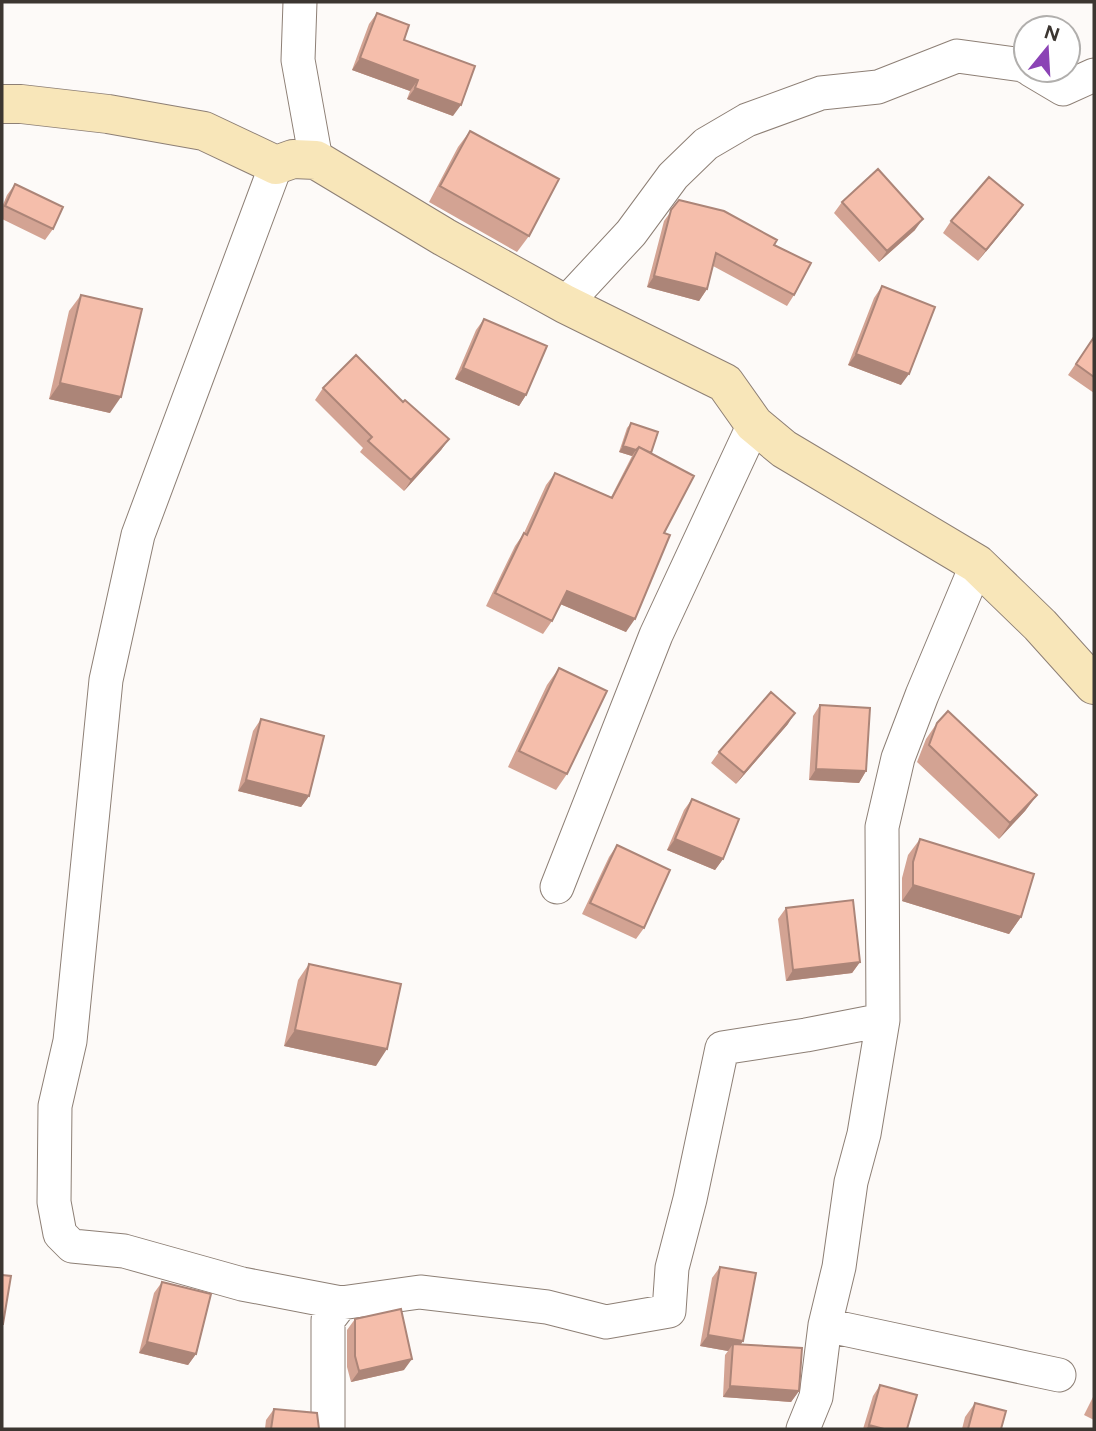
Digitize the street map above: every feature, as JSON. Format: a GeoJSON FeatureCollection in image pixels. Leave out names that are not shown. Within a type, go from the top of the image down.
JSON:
{"type":"FeatureCollection","features":[{"type":"Feature","properties":{"kind":"street"},"geometry":{"type":"LineString","coordinates":[[300,2],[298,60],[316,160]]}},
{"type":"Feature","properties":{"kind":"street"},"geometry":{"type":"LineString","coordinates":[[565,304],[631,233],[673,176],[706,144],[747,120],[821,93],[878,87],[957,56],[1012,64]]}},
{"type":"Feature","properties":{"kind":"street"},"geometry":{"type":"LineString","coordinates":[[1055,84],[1063,89],[1074,84]]}},
{"type":"Feature","properties":{"kind":"street"},"geometry":{"type":"LineString","coordinates":[[2,104],[108,114],[204,131],[276,165],[293,159],[316,160],[444,237],[565,304],[725,383],[754,424],[784,449],[977,564],[1040,625],[1094,685]]}},
{"type":"Feature","properties":{"kind":"street"},"geometry":{"type":"LineString","coordinates":[[276,165],[138,535],[106,680],[70,1041],[55,1106],[54,1202],[60,1234],[72,1246],[124,1251],[242,1284],[341,1303],[420,1292],[547,1307],[606,1322],[669,1311],[672,1268],[690,1199],[722,1048],[883,1020]]}},
{"type":"Feature","properties":{"kind":"street"},"geometry":{"type":"LineString","coordinates":[[557,887],[656,635],[754,424]]}},
{"type":"Feature","properties":{"kind":"street"},"geometry":{"type":"LineString","coordinates":[[803,1429],[816,1396],[825,1325],[839,1267],[851,1182],[864,1134],[883,1020],[882,827],[898,758],[977,564]]}},
{"type":"Feature","properties":{"kind":"street"},"geometry":{"type":"LineString","coordinates":[[328,1429],[328,1320],[341,1303]]}},
{"type":"Feature","properties":{"kind":"street"},"geometry":{"type":"LineString","coordinates":[[825,1325],[1059,1376]]}},
{"type":"Feature","properties":{"kind":"building"},"geometry":{"type":"Polygon","coordinates":[[[377,13],[409,25],[404,40],[475,66],[461,105],[415,88],[418,80],[360,58],[377,13]]]}},
{"type":"Feature","properties":{"kind":"building"},"geometry":{"type":"Polygon","coordinates":[[[470,131],[559,179],[529,236],[440,186],[470,131]]]}},
{"type":"Feature","properties":{"kind":"building"},"geometry":{"type":"Polygon","coordinates":[[[878,169],[923,219],[887,251],[842,202],[878,169]]]}},
{"type":"Feature","properties":{"kind":"building"},"geometry":{"type":"Polygon","coordinates":[[[989,177],[1023,205],[986,250],[951,221],[989,177]]]}},
{"type":"Feature","properties":{"kind":"building"},"geometry":{"type":"Polygon","coordinates":[[[15,184],[63,207],[53,229],[5,206],[15,184]]]}},
{"type":"Feature","properties":{"kind":"building"},"geometry":{"type":"Polygon","coordinates":[[[679,200],[724,211],[777,240],[774,245],[811,263],[794,295],[716,253],[707,289],[654,276],[671,210],[679,200]]]}},
{"type":"Feature","properties":{"kind":"building"},"geometry":{"type":"Polygon","coordinates":[[[882,286],[935,307],[909,374],[856,354],[882,286]]]}},
{"type":"Feature","properties":{"kind":"building"},"geometry":{"type":"Polygon","coordinates":[[[81,295],[142,309],[121,397],[60,383],[81,295]]]}},
{"type":"Feature","properties":{"kind":"building"},"geometry":{"type":"Polygon","coordinates":[[[484,319],[547,346],[526,395],[463,368],[484,319]]]}},
{"type":"Feature","properties":{"kind":"building"},"geometry":{"type":"Polygon","coordinates":[[[1094,337],[1094,377],[1076,364],[1094,337]]]}},
{"type":"Feature","properties":{"kind":"building"},"geometry":{"type":"Polygon","coordinates":[[[356,355],[403,402],[405,400],[449,439],[411,480],[368,441],[372,437],[323,388],[356,355]]]}},
{"type":"Feature","properties":{"kind":"building"},"geometry":{"type":"Polygon","coordinates":[[[631,423],[658,432],[651,453],[639,447],[636,450],[623,446],[631,423]]]}},
{"type":"Feature","properties":{"kind":"building"},"geometry":{"type":"Polygon","coordinates":[[[639,447],[694,476],[664,533],[670,535],[635,619],[567,591],[552,621],[495,593],[524,533],[527,535],[555,473],[612,498],[639,447]]]}},
{"type":"Feature","properties":{"kind":"building"},"geometry":{"type":"Polygon","coordinates":[[[559,668],[607,691],[567,774],[519,751],[559,668]]]}},
{"type":"Feature","properties":{"kind":"building"},"geometry":{"type":"Polygon","coordinates":[[[771,692],[795,713],[744,773],[719,752],[771,692]]]}},
{"type":"Feature","properties":{"kind":"building"},"geometry":{"type":"Polygon","coordinates":[[[820,705],[870,708],[866,771],[816,769],[820,705]]]}},
{"type":"Feature","properties":{"kind":"building"},"geometry":{"type":"Polygon","coordinates":[[[948,711],[1037,795],[1010,823],[929,745],[937,723],[948,711]]]}},
{"type":"Feature","properties":{"kind":"building"},"geometry":{"type":"Polygon","coordinates":[[[261,719],[324,736],[309,796],[246,780],[261,719]]]}},
{"type":"Feature","properties":{"kind":"building"},"geometry":{"type":"Polygon","coordinates":[[[692,799],[739,819],[723,859],[675,839],[692,799]]]}},
{"type":"Feature","properties":{"kind":"building"},"geometry":{"type":"Polygon","coordinates":[[[920,839],[1034,874],[1021,917],[913,885],[913,862],[920,839]]]}},
{"type":"Feature","properties":{"kind":"building"},"geometry":{"type":"Polygon","coordinates":[[[617,845],[670,870],[644,928],[590,903],[617,845]]]}},
{"type":"Feature","properties":{"kind":"building"},"geometry":{"type":"Polygon","coordinates":[[[853,900],[860,962],[793,970],[786,908],[853,900]]]}},
{"type":"Feature","properties":{"kind":"building"},"geometry":{"type":"Polygon","coordinates":[[[309,964],[401,984],[387,1049],[295,1030],[309,964]]]}},
{"type":"Feature","properties":{"kind":"building"},"geometry":{"type":"Polygon","coordinates":[[[720,1267],[756,1273],[743,1341],[708,1335],[720,1267]]]}},
{"type":"Feature","properties":{"kind":"building"},"geometry":{"type":"Polygon","coordinates":[[[2,1275],[11,1276],[3,1324],[2,1324],[2,1275]]]}},
{"type":"Feature","properties":{"kind":"building"},"geometry":{"type":"Polygon","coordinates":[[[162,1282],[211,1294],[196,1354],[147,1342],[162,1282]]]}},
{"type":"Feature","properties":{"kind":"building"},"geometry":{"type":"Polygon","coordinates":[[[401,1309],[412,1359],[359,1371],[355,1356],[355,1319],[401,1309]]]}},
{"type":"Feature","properties":{"kind":"building"},"geometry":{"type":"Polygon","coordinates":[[[733,1344],[802,1348],[799,1391],[730,1386],[733,1344]]]}},
{"type":"Feature","properties":{"kind":"building"},"geometry":{"type":"Polygon","coordinates":[[[880,1385],[917,1395],[907,1429],[884,1429],[869,1425],[880,1385]]]}},
{"type":"Feature","properties":{"kind":"building"},"geometry":{"type":"Polygon","coordinates":[[[975,1403],[1006,1411],[1001,1429],[968,1429],[975,1403]]]}},
{"type":"Feature","properties":{"kind":"building"},"geometry":{"type":"Polygon","coordinates":[[[274,1409],[317,1413],[319,1429],[271,1429],[274,1409]]]}}]}
